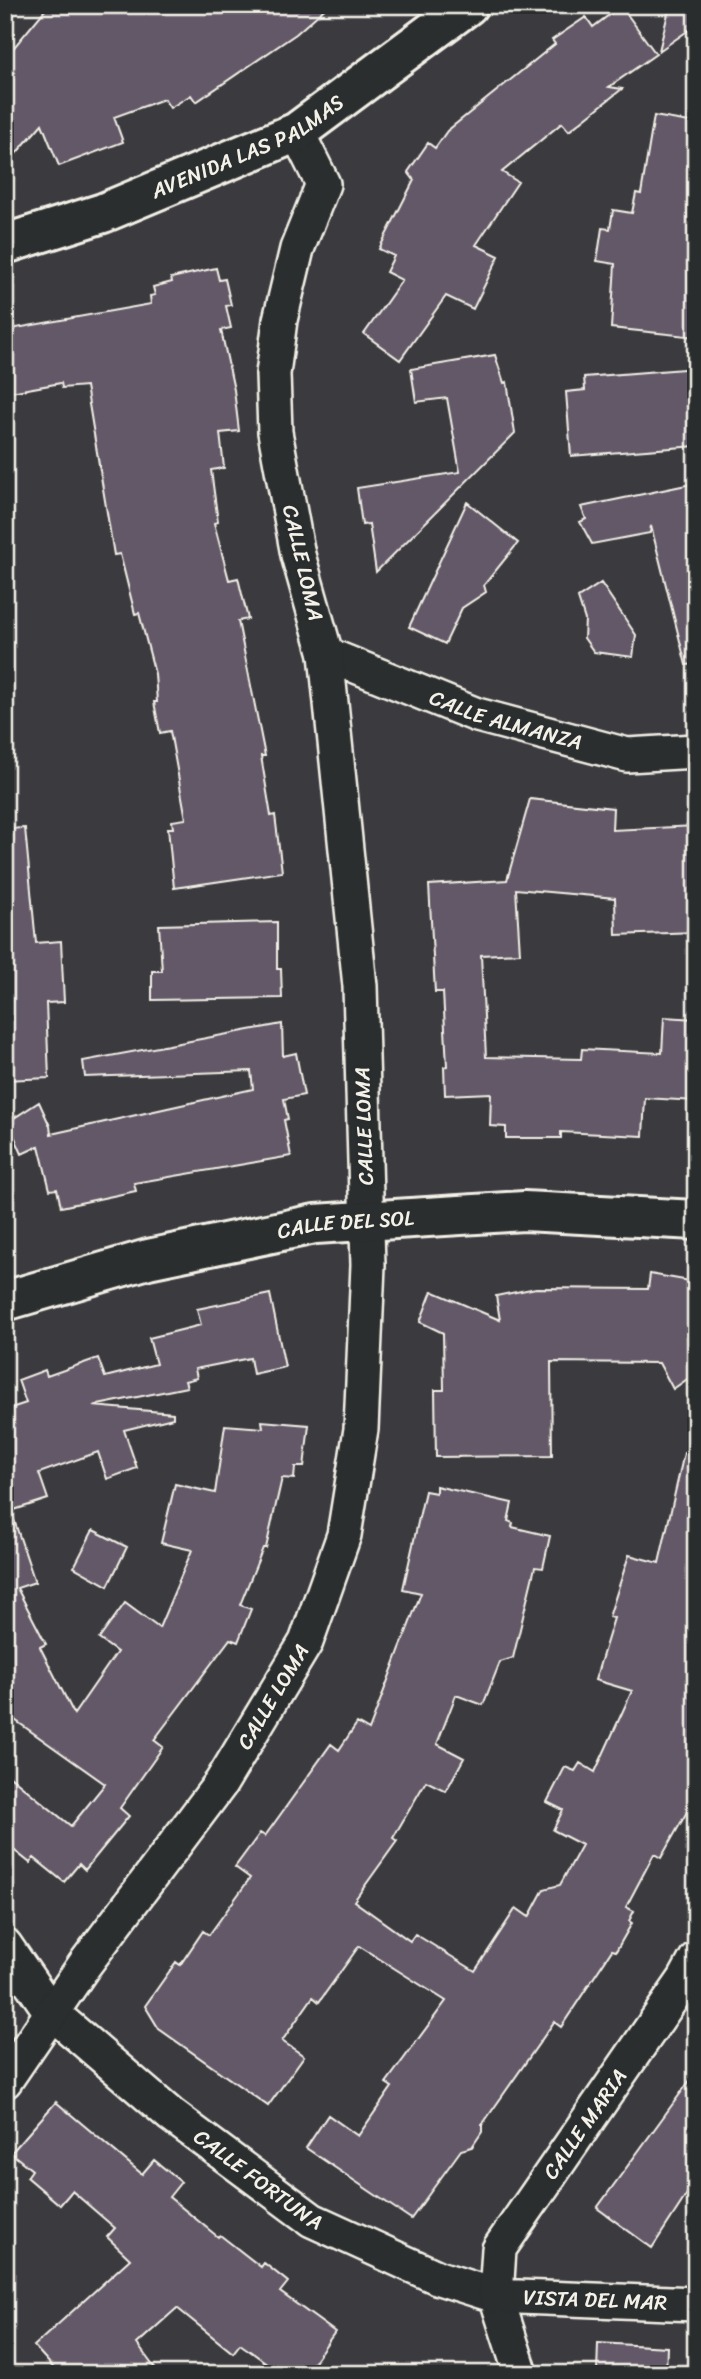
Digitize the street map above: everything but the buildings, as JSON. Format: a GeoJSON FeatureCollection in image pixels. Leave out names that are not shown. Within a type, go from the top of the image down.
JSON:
{"type":"FeatureCollection","features":[{"type":"Feature","properties":{"kind":"street","name":"AVENIDA LAS PALMAS"},"geometry":{"type":"LineString","coordinates":[[5,244],[103,213],[297,132],[468,5]]}},
{"type":"Feature","properties":{"kind":"street","name":"CALLE LOMA"},"geometry":{"type":"LineString","coordinates":[[5,2081],[51,2012],[221,1783],[287,1676],[321,1607],[344,1535],[361,1429],[368,1265],[360,986],[326,653],[298,555],[275,432],[273,374],[280,320],[297,249],[323,184],[297,132]]}},
{"type":"Feature","properties":{"kind":"street","name":"CALLE ALMANZA"},"geometry":{"type":"LineString","coordinates":[[326,653],[477,715],[627,755],[696,751]]}},
{"type":"Feature","properties":{"kind":"street","name":"CALLE DEL SOL"},"geometry":{"type":"LineString","coordinates":[[5,1301],[148,1259],[315,1224],[524,1211],[696,1220]]}},
{"type":"Feature","properties":{"kind":"street","name":"CALLE FORTUNA"},"geometry":{"type":"LineString","coordinates":[[5,1945],[51,2012],[171,2115],[312,2220],[439,2278],[496,2296]]}},
{"type":"Feature","properties":{"kind":"street","name":"CALLE MARIA"},"geometry":{"type":"LineString","coordinates":[[496,2296],[499,2249],[685,1979],[696,1959]]}},
{"type":"Feature","properties":{"kind":"street","name":"VISTA DEL MAR"},"geometry":{"type":"LineString","coordinates":[[496,2296],[696,2304]]}},
{"type":"Feature","properties":{"kind":"street"},"geometry":{"type":"LineString","coordinates":[[496,2296],[521,2374]]}}]}
